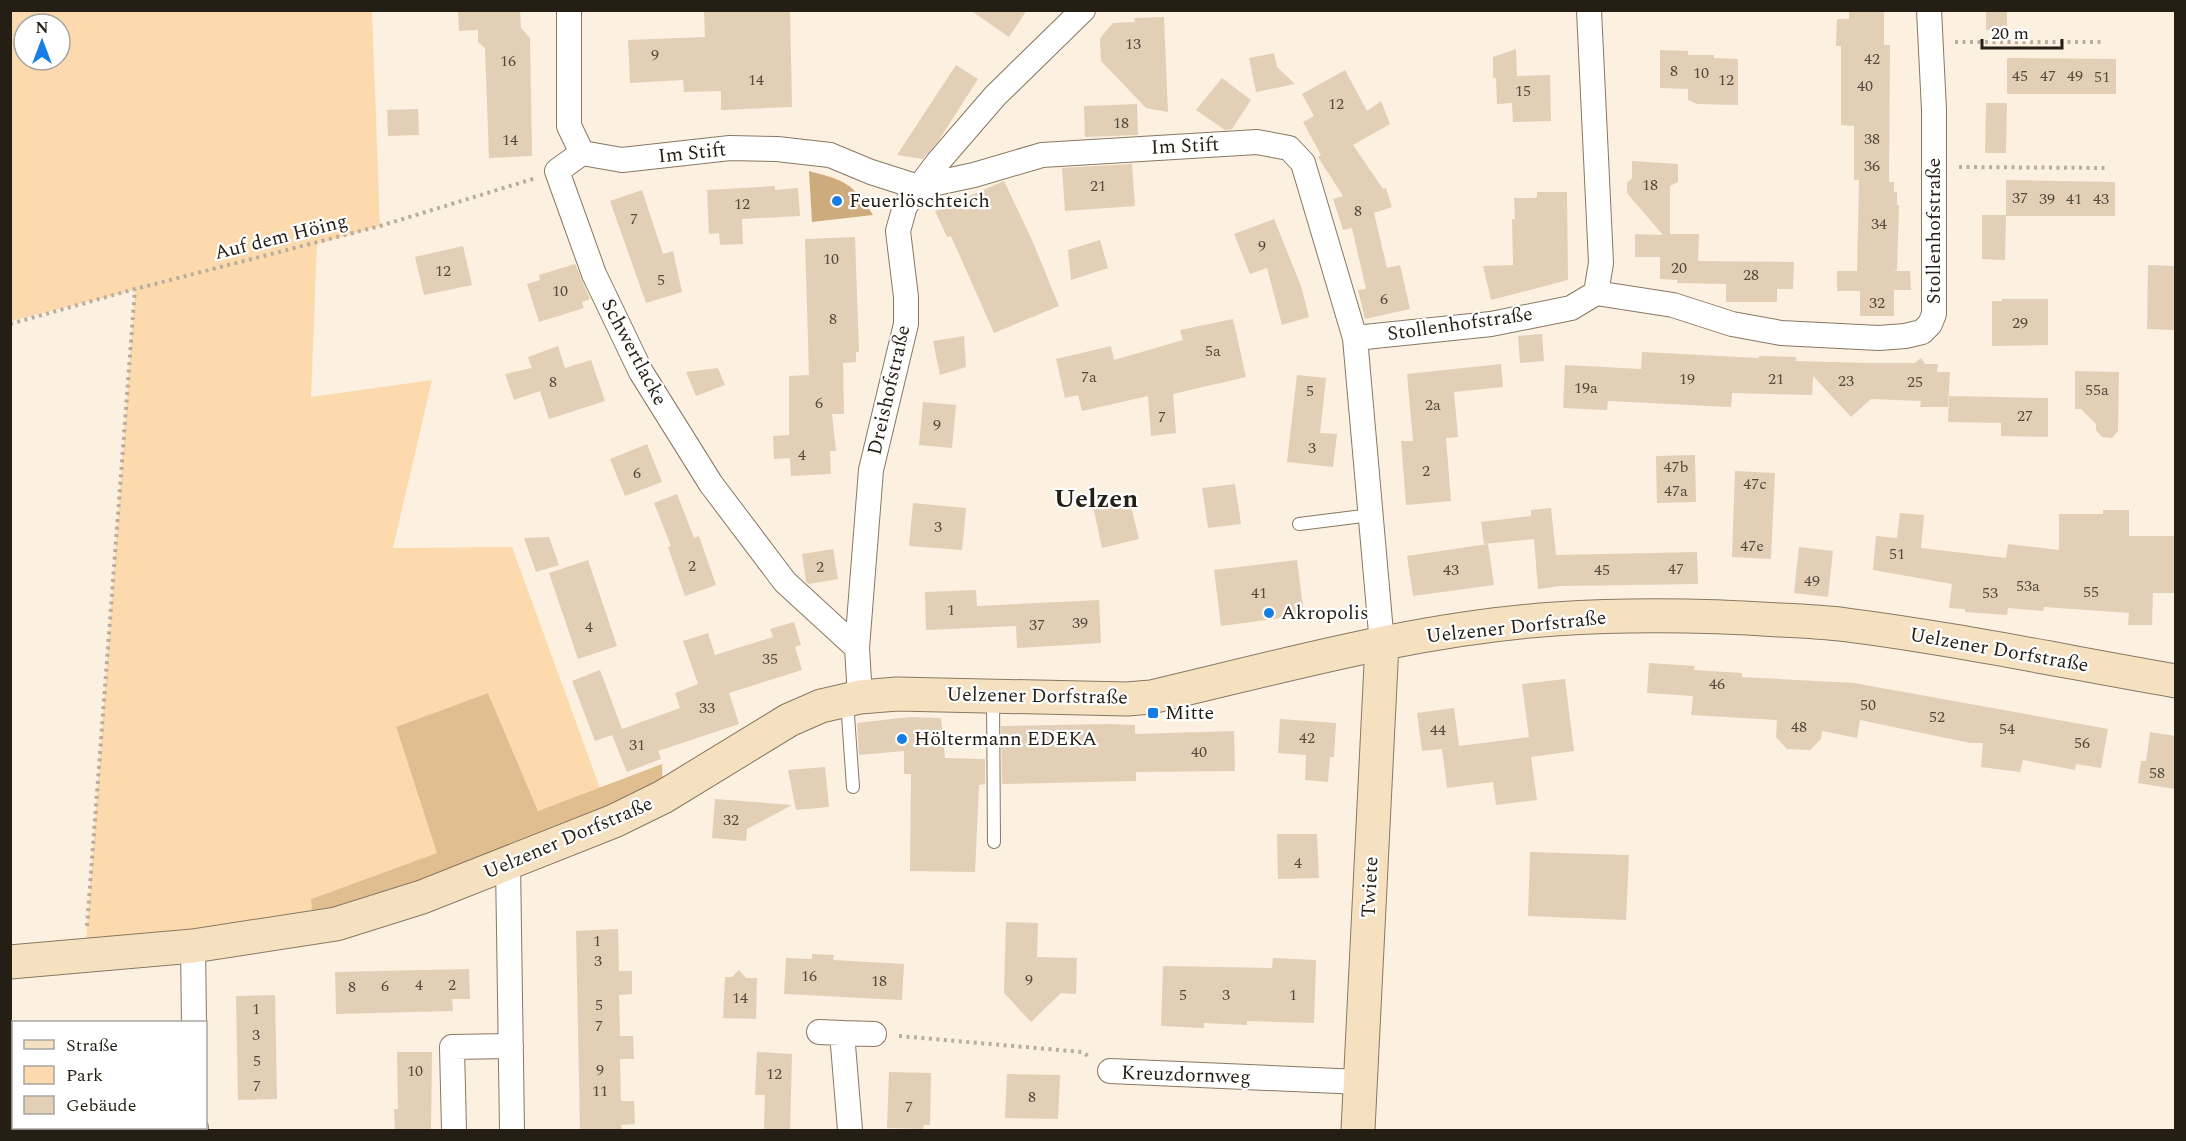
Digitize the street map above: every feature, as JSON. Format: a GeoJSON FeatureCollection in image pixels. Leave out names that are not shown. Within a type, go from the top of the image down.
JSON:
{"type":"FeatureCollection","features":[{"type":"Feature","properties":{"kind":"street"},"geometry":{"type":"LineString","coordinates":[[557,171],[582,153],[569,126],[569,10]]}},
{"type":"Feature","properties":{"kind":"street","name":"Dreishofstraße"},"geometry":{"type":"LineString","coordinates":[[853,698],[871,470],[906,324],[906,297],[898,231],[905,206],[918,187],[995,96],[1083,10]]}},
{"type":"Feature","properties":{"kind":"street"},"geometry":{"type":"LineString","coordinates":[[1589,10],[1601,263],[1596,293]]}},
{"type":"Feature","properties":{"kind":"street","name":"Stollenhofstraße"},"geometry":{"type":"LineString","coordinates":[[1355,338],[1491,324],[1571,308],[1596,293],[1673,305],[1732,324],[1781,333],[1879,338],[1922,332],[1930,324],[1934,314],[1934,110],[1929,10]]}},
{"type":"Feature","properties":{"kind":"street","name":"Im Stift"},"geometry":{"type":"LineString","coordinates":[[582,153],[622,160],[730,148],[787,150],[830,155],[918,187],[974,176],[1042,155],[1257,142],[1289,148],[1304,163],[1355,338],[1382,644]]}},
{"type":"Feature","properties":{"kind":"street","name":"Schwertlacke"},"geometry":{"type":"LineString","coordinates":[[557,171],[594,274],[636,362],[711,484],[785,582],[857,648]]}},
{"type":"Feature","properties":{"kind":"street","name":"Uelzener Dorfstraße"},"geometry":{"type":"LineString","coordinates":[[10,962],[193,946],[336,924],[422,897],[614,821],[663,797],[789,720],[821,706],[853,698],[897,694],[1127,699],[1151,697],[1382,644],[1473,628],[1554,619],[1647,615],[1724,616],[1855,626],[1969,643],[2175,681]]}},
{"type":"Feature","properties":{"kind":"street","name":"Twiete"},"geometry":{"type":"LineString","coordinates":[[1358,1131],[1382,644]]}},
{"type":"Feature","properties":{"kind":"street"},"geometry":{"type":"LineString","coordinates":[[508,864],[512,1131]]}},
{"type":"Feature","properties":{"kind":"street"},"geometry":{"type":"LineString","coordinates":[[193,946],[194,1021]]}},
{"type":"Feature","properties":{"kind":"street"},"geometry":{"type":"LineString","coordinates":[[850,1131],[830,1033],[874,1034]]}},
{"type":"Feature","properties":{"kind":"street"},"geometry":{"type":"LineString","coordinates":[[454,1131],[452,1047],[511,1046]]}},
{"type":"Feature","properties":{"kind":"street","name":"Kreuzdornweg"},"geometry":{"type":"LineString","coordinates":[[1110,1071],[1360,1082]]}},
{"type":"Feature","properties":{"kind":"lane"},"geometry":{"type":"LineString","coordinates":[[1299,524],[1371,515]]}},
{"type":"Feature","properties":{"kind":"lane"},"geometry":{"type":"LineString","coordinates":[[993,696],[994,842]]}},
{"type":"Feature","properties":{"kind":"lane"},"geometry":{"type":"LineString","coordinates":[[853,698],[853,787]]}},
{"type":"Feature","properties":{"kind":"path"},"geometry":{"type":"LineString","coordinates":[[1931,42],[2101,42]]}},
{"type":"Feature","properties":{"kind":"path"},"geometry":{"type":"LineString","coordinates":[[1934,167],[2108,168]]}},
{"type":"Feature","properties":{"kind":"path","name":"Auf dem Höing"},"geometry":{"type":"LineString","coordinates":[[10,324],[135,289],[380,226],[557,171]]}},
{"type":"Feature","properties":{"kind":"path"},"geometry":{"type":"LineString","coordinates":[[85,955],[135,289]]}},
{"type":"Feature","properties":{"kind":"path","name":"Kreuzdornweg"},"geometry":{"type":"LineString","coordinates":[[874,1034],[1082,1052],[1110,1071]]}},
{"type":"Feature","properties":{"kind":"green space"},"geometry":{"type":"Polygon","coordinates":[[[11,11],[372,11],[380,226],[317,244],[311,397],[432,380],[393,548],[512,547],[600,788],[538,811],[488,693],[396,727],[437,853],[311,899],[313,928],[85,955],[135,290],[11,321],[11,11]]]}},
{"type":"Feature","properties":{"kind":"shaded area"},"geometry":{"type":"Polygon","coordinates":[[[809,171],[847,184],[873,215],[812,222],[809,171]]]}},
{"type":"Feature","properties":{"kind":"shaded area"},"geometry":{"type":"Polygon","coordinates":[[[488,693],[538,811],[662,764],[663,797],[313,928],[311,899],[437,853],[396,727],[488,693]]]}},
{"type":"Feature","properties":{"kind":"building"},"geometry":{"type":"Polygon","coordinates":[[[458,10],[520,10],[521,28],[530,38],[532,156],[489,158],[485,48],[478,42],[478,30],[459,31],[458,10]]]}},
{"type":"Feature","properties":{"kind":"building"},"geometry":{"type":"Polygon","coordinates":[[[704,10],[790,10],[792,107],[721,110],[721,91],[684,92],[683,80],[630,83],[628,40],[705,37],[704,10]]]}},
{"type":"Feature","properties":{"kind":"building"},"geometry":{"type":"Polygon","coordinates":[[[970,10],[1027,10],[1009,37],[970,10]]]}},
{"type":"Feature","properties":{"kind":"building"},"geometry":{"type":"Polygon","coordinates":[[[1849,10],[1884,10],[1884,45],[1890,45],[1889,182],[1894,182],[1894,192],[1897,192],[1897,205],[1899,205],[1897,270],[1893,271],[1910,271],[1911,290],[1894,290],[1894,316],[1860,316],[1860,291],[1837,291],[1837,271],[1857,271],[1859,180],[1854,180],[1854,126],[1841,125],[1841,46],[1836,46],[1837,19],[1849,19],[1849,10]]]}},
{"type":"Feature","properties":{"kind":"building"},"geometry":{"type":"Polygon","coordinates":[[[1986,10],[2007,10],[2007,31],[1986,30],[1986,10]]]}},
{"type":"Feature","properties":{"kind":"building"},"geometry":{"type":"Polygon","coordinates":[[[1164,17],[1168,112],[1146,108],[1101,61],[1100,38],[1113,23],[1135,22],[1134,18],[1164,17]]]}},
{"type":"Feature","properties":{"kind":"building"},"geometry":{"type":"Polygon","coordinates":[[[1516,49],[1517,76],[1550,75],[1551,121],[1513,122],[1512,103],[1497,104],[1493,57],[1516,49]]]}},
{"type":"Feature","properties":{"kind":"building"},"geometry":{"type":"Polygon","coordinates":[[[1660,50],[1688,51],[1688,55],[1714,55],[1714,58],[1738,59],[1738,105],[1697,104],[1688,100],[1688,89],[1660,88],[1660,50]]]}},
{"type":"Feature","properties":{"kind":"building"},"geometry":{"type":"Polygon","coordinates":[[[1274,53],[1277,67],[1295,84],[1256,92],[1249,58],[1274,53]]]}},
{"type":"Feature","properties":{"kind":"building"},"geometry":{"type":"Polygon","coordinates":[[[2007,58],[2116,59],[2116,94],[2007,94],[2007,58]]]}},
{"type":"Feature","properties":{"kind":"building"},"geometry":{"type":"Polygon","coordinates":[[[956,65],[978,79],[939,140],[923,159],[897,155],[956,65]]]}},
{"type":"Feature","properties":{"kind":"building"},"geometry":{"type":"Polygon","coordinates":[[[1345,70],[1367,111],[1381,101],[1390,124],[1353,145],[1383,189],[1386,188],[1392,207],[1374,213],[1387,268],[1400,265],[1410,309],[1365,319],[1358,290],[1366,289],[1352,228],[1343,230],[1333,199],[1343,196],[1318,157],[1321,155],[1303,122],[1314,116],[1302,94],[1345,70]]]}},
{"type":"Feature","properties":{"kind":"building"},"geometry":{"type":"Polygon","coordinates":[[[1222,78],[1251,100],[1232,129],[1225,130],[1196,110],[1222,78]]]}},
{"type":"Feature","properties":{"kind":"building"},"geometry":{"type":"Polygon","coordinates":[[[1986,103],[2007,103],[2006,153],[1985,153],[1986,103]]]}},
{"type":"Feature","properties":{"kind":"building"},"geometry":{"type":"Polygon","coordinates":[[[1137,104],[1138,135],[1085,137],[1084,106],[1137,104]]]}},
{"type":"Feature","properties":{"kind":"building"},"geometry":{"type":"Polygon","coordinates":[[[418,109],[419,135],[388,136],[387,110],[418,109]]]}},
{"type":"Feature","properties":{"kind":"building"},"geometry":{"type":"Polygon","coordinates":[[[1632,161],[1678,164],[1678,182],[1670,186],[1670,234],[1699,234],[1698,261],[1794,262],[1793,289],[1777,289],[1777,302],[1726,302],[1726,284],[1677,283],[1677,280],[1660,279],[1660,257],[1635,257],[1635,234],[1663,235],[1627,193],[1627,183],[1632,178],[1632,161]]]}},
{"type":"Feature","properties":{"kind":"building"},"geometry":{"type":"Polygon","coordinates":[[[1132,164],[1135,206],[1065,211],[1062,168],[1132,164]]]}},
{"type":"Feature","properties":{"kind":"building"},"geometry":{"type":"Polygon","coordinates":[[[2006,180],[2115,182],[2115,216],[2006,216],[2005,260],[1982,259],[1982,215],[2006,215],[2006,180]]]}},
{"type":"Feature","properties":{"kind":"building"},"geometry":{"type":"Polygon","coordinates":[[[1004,181],[1032,240],[1059,306],[994,333],[951,236],[947,237],[935,211],[1004,181]]]}},
{"type":"Feature","properties":{"kind":"building"},"geometry":{"type":"Polygon","coordinates":[[[775,186],[775,190],[798,188],[800,216],[742,219],[743,244],[720,245],[719,233],[709,234],[707,190],[775,186]]]}},
{"type":"Feature","properties":{"kind":"building"},"geometry":{"type":"Polygon","coordinates":[[[642,190],[663,254],[673,251],[682,292],[646,303],[610,201],[642,190]]]}},
{"type":"Feature","properties":{"kind":"building"},"geometry":{"type":"Polygon","coordinates":[[[1537,192],[1567,192],[1568,280],[1491,300],[1483,266],[1513,265],[1514,198],[1534,198],[1537,197],[1537,192]]]}},
{"type":"Feature","properties":{"kind":"building"},"geometry":{"type":"Polygon","coordinates":[[[1274,219],[1301,286],[1309,317],[1282,325],[1267,268],[1250,274],[1234,234],[1274,219]]]}},
{"type":"Feature","properties":{"kind":"building"},"geometry":{"type":"Polygon","coordinates":[[[855,237],[859,352],[856,352],[856,362],[843,363],[844,414],[832,414],[836,451],[830,451],[831,474],[791,476],[790,458],[774,459],[773,436],[789,435],[789,376],[809,375],[805,239],[855,237]]]}},
{"type":"Feature","properties":{"kind":"building"},"geometry":{"type":"Polygon","coordinates":[[[1100,240],[1108,268],[1071,280],[1068,250],[1100,240]]]}},
{"type":"Feature","properties":{"kind":"building"},"geometry":{"type":"Polygon","coordinates":[[[463,246],[472,285],[424,295],[415,257],[463,246]]]}},
{"type":"Feature","properties":{"kind":"building"},"geometry":{"type":"Polygon","coordinates":[[[575,264],[590,299],[582,302],[584,308],[539,322],[527,284],[540,280],[539,275],[575,264]]]}},
{"type":"Feature","properties":{"kind":"building"},"geometry":{"type":"Polygon","coordinates":[[[2148,265],[2175,266],[2175,330],[2147,329],[2148,265]]]}},
{"type":"Feature","properties":{"kind":"building"},"geometry":{"type":"Polygon","coordinates":[[[2002,299],[2048,299],[2048,345],[1992,346],[1992,301],[2002,301],[2002,299]]]}},
{"type":"Feature","properties":{"kind":"building"},"geometry":{"type":"Polygon","coordinates":[[[1233,319],[1246,377],[1173,394],[1176,433],[1151,436],[1148,396],[1082,411],[1078,395],[1065,398],[1056,359],[1111,346],[1114,360],[1183,340],[1180,330],[1233,319]]]}},
{"type":"Feature","properties":{"kind":"building"},"geometry":{"type":"Polygon","coordinates":[[[1542,334],[1544,361],[1520,363],[1518,336],[1542,334]]]}},
{"type":"Feature","properties":{"kind":"building"},"geometry":{"type":"Polygon","coordinates":[[[964,336],[966,367],[940,375],[933,341],[964,336]]]}},
{"type":"Feature","properties":{"kind":"building"},"geometry":{"type":"Polygon","coordinates":[[[558,346],[565,368],[591,360],[605,401],[549,419],[540,391],[514,400],[505,374],[532,368],[528,357],[558,346]]]}},
{"type":"Feature","properties":{"kind":"building"},"geometry":{"type":"Polygon","coordinates":[[[1642,352],[1759,358],[1759,356],[1796,357],[1796,361],[1868,363],[1915,363],[1921,358],[1925,364],[1938,364],[1937,372],[1950,372],[1948,407],[1920,407],[1921,401],[1871,399],[1851,417],[1813,376],[1812,395],[1732,393],[1731,407],[1608,401],[1607,410],[1563,408],[1565,365],[1641,369],[1642,352]]]}},
{"type":"Feature","properties":{"kind":"building"},"geometry":{"type":"Polygon","coordinates":[[[1501,364],[1503,387],[1454,392],[1458,437],[1446,438],[1451,501],[1406,505],[1401,441],[1413,441],[1407,374],[1501,364]]]}},
{"type":"Feature","properties":{"kind":"building"},"geometry":{"type":"Polygon","coordinates":[[[718,368],[725,385],[696,396],[686,372],[718,368]]]}},
{"type":"Feature","properties":{"kind":"building"},"geometry":{"type":"Polygon","coordinates":[[[2075,371],[2119,372],[2118,431],[2112,438],[2102,437],[2096,430],[2096,424],[2081,409],[2075,409],[2075,371]]]}},
{"type":"Feature","properties":{"kind":"building"},"geometry":{"type":"Polygon","coordinates":[[[1297,375],[1326,378],[1320,433],[1337,434],[1333,467],[1287,462],[1297,375]]]}},
{"type":"Feature","properties":{"kind":"building"},"geometry":{"type":"Polygon","coordinates":[[[1949,396],[2048,398],[2048,437],[2001,436],[2001,423],[1948,422],[1949,396]]]}},
{"type":"Feature","properties":{"kind":"building"},"geometry":{"type":"Polygon","coordinates":[[[923,402],[956,405],[952,448],[919,445],[923,402]]]}},
{"type":"Feature","properties":{"kind":"building"},"geometry":{"type":"Polygon","coordinates":[[[647,444],[662,482],[625,496],[610,459],[647,444]]]}},
{"type":"Feature","properties":{"kind":"building"},"geometry":{"type":"Polygon","coordinates":[[[1695,455],[1696,502],[1657,503],[1656,456],[1695,455]]]}},
{"type":"Feature","properties":{"kind":"building"},"geometry":{"type":"Polygon","coordinates":[[[1735,471],[1775,473],[1771,559],[1732,557],[1735,471]]]}},
{"type":"Feature","properties":{"kind":"building"},"geometry":{"type":"Polygon","coordinates":[[[1235,484],[1241,524],[1208,528],[1202,488],[1235,484]]]}},
{"type":"Feature","properties":{"kind":"building"},"geometry":{"type":"Polygon","coordinates":[[[677,494],[694,538],[699,536],[716,585],[685,596],[668,547],[671,546],[654,503],[677,494]]]}},
{"type":"Feature","properties":{"kind":"building"},"geometry":{"type":"Polygon","coordinates":[[[1129,498],[1139,539],[1102,548],[1093,506],[1129,498]]]}},
{"type":"Feature","properties":{"kind":"building"},"geometry":{"type":"Polygon","coordinates":[[[913,503],[966,508],[962,550],[909,546],[913,503]]]}},
{"type":"Feature","properties":{"kind":"building"},"geometry":{"type":"Polygon","coordinates":[[[1551,508],[1556,555],[1697,552],[1698,584],[1560,586],[1538,589],[1534,539],[1484,544],[1481,522],[1531,516],[1531,510],[1551,508]]]}},
{"type":"Feature","properties":{"kind":"building"},"geometry":{"type":"Polygon","coordinates":[[[2103,510],[2129,510],[2129,536],[2175,536],[2175,593],[2153,593],[2152,625],[2128,625],[2129,613],[2044,607],[2043,611],[2008,608],[2007,615],[1965,612],[1965,609],[1949,608],[1952,584],[1873,570],[1876,536],[1897,538],[1900,513],[1924,515],[1921,548],[2006,558],[2008,544],[2059,550],[2059,514],[2103,514],[2103,510]]]}},
{"type":"Feature","properties":{"kind":"building"},"geometry":{"type":"Polygon","coordinates":[[[549,537],[559,565],[536,572],[524,538],[549,537]]]}},
{"type":"Feature","properties":{"kind":"building"},"geometry":{"type":"Polygon","coordinates":[[[1488,544],[1494,585],[1413,596],[1407,556],[1488,544]]]}},
{"type":"Feature","properties":{"kind":"building"},"geometry":{"type":"Polygon","coordinates":[[[1799,547],[1833,551],[1828,597],[1794,593],[1799,547]]]}},
{"type":"Feature","properties":{"kind":"building"},"geometry":{"type":"Polygon","coordinates":[[[833,549],[838,579],[809,584],[806,582],[802,554],[833,549]]]}},
{"type":"Feature","properties":{"kind":"building"},"geometry":{"type":"Polygon","coordinates":[[[588,560],[617,646],[578,659],[549,573],[588,560]]]}},
{"type":"Feature","properties":{"kind":"building"},"geometry":{"type":"Polygon","coordinates":[[[1297,560],[1304,615],[1221,626],[1214,570],[1297,560]]]}},
{"type":"Feature","properties":{"kind":"building"},"geometry":{"type":"Polygon","coordinates":[[[976,590],[977,606],[1099,600],[1101,643],[1017,648],[1016,626],[926,630],[925,592],[976,590]]]}},
{"type":"Feature","properties":{"kind":"building"},"geometry":{"type":"Polygon","coordinates":[[[794,622],[801,645],[795,647],[802,670],[729,693],[739,724],[658,751],[661,759],[627,772],[612,735],[595,741],[572,681],[600,670],[622,729],[680,708],[675,693],[698,684],[683,641],[708,633],[715,655],[773,637],[770,629],[794,622]]]}},
{"type":"Feature","properties":{"kind":"building"},"geometry":{"type":"Polygon","coordinates":[[[1649,663],[1695,666],[1694,670],[1742,673],[1742,677],[1854,683],[2108,729],[2101,768],[2076,764],[2075,770],[2023,760],[2020,772],[1981,767],[1983,743],[1970,743],[1860,720],[1857,738],[1822,731],[1821,739],[1810,750],[1787,749],[1776,737],[1777,720],[1691,715],[1693,696],[1647,693],[1649,663]]]}},
{"type":"Feature","properties":{"kind":"building"},"geometry":{"type":"Polygon","coordinates":[[[1565,679],[1574,751],[1531,757],[1537,800],[1496,805],[1493,782],[1447,788],[1442,749],[1450,748],[1422,751],[1417,713],[1454,708],[1459,746],[1529,737],[1522,684],[1565,679]]]}},
{"type":"Feature","properties":{"kind":"building"},"geometry":{"type":"Polygon","coordinates":[[[910,717],[941,718],[945,758],[985,759],[985,784],[979,785],[975,872],[910,871],[911,774],[904,774],[904,751],[859,755],[857,723],[910,717]]]}},
{"type":"Feature","properties":{"kind":"building"},"geometry":{"type":"Polygon","coordinates":[[[1280,719],[1336,723],[1334,757],[1330,757],[1328,782],[1305,780],[1306,755],[1278,753],[1280,719]]]}},
{"type":"Feature","properties":{"kind":"building"},"geometry":{"type":"Polygon","coordinates":[[[1135,725],[1135,734],[1234,731],[1235,771],[1136,772],[1136,781],[1002,784],[1001,726],[1135,725]]]}},
{"type":"Feature","properties":{"kind":"building"},"geometry":{"type":"Polygon","coordinates":[[[2150,732],[2175,736],[2175,789],[2138,783],[2141,761],[2146,761],[2150,732]]]}},
{"type":"Feature","properties":{"kind":"building"},"geometry":{"type":"Polygon","coordinates":[[[825,767],[829,807],[796,810],[788,770],[825,767]]]}},
{"type":"Feature","properties":{"kind":"building"},"geometry":{"type":"Polygon","coordinates":[[[715,799],[792,805],[747,829],[746,841],[712,838],[715,799]]]}},
{"type":"Feature","properties":{"kind":"building"},"geometry":{"type":"Polygon","coordinates":[[[1277,834],[1317,834],[1319,878],[1278,879],[1277,834]]]}},
{"type":"Feature","properties":{"kind":"building"},"geometry":{"type":"Polygon","coordinates":[[[1530,852],[1629,855],[1626,920],[1528,916],[1530,852]]]}},
{"type":"Feature","properties":{"kind":"building"},"geometry":{"type":"Polygon","coordinates":[[[1006,922],[1038,923],[1037,957],[1077,958],[1076,994],[1061,993],[1031,1022],[1004,993],[1006,922]]]}},
{"type":"Feature","properties":{"kind":"building"},"geometry":{"type":"Polygon","coordinates":[[[618,929],[619,971],[632,971],[632,994],[619,995],[620,1036],[633,1036],[634,1059],[620,1059],[621,1101],[634,1101],[635,1124],[621,1125],[622,1131],[580,1131],[576,931],[618,929]]]}},
{"type":"Feature","properties":{"kind":"building"},"geometry":{"type":"Polygon","coordinates":[[[812,954],[834,955],[833,960],[904,964],[902,1000],[784,994],[786,958],[812,959],[812,954]]]}},
{"type":"Feature","properties":{"kind":"building"},"geometry":{"type":"Polygon","coordinates":[[[1273,958],[1316,960],[1314,1023],[1247,1021],[1247,1025],[1204,1023],[1204,1028],[1161,1026],[1163,966],[1272,968],[1273,958]]]}},
{"type":"Feature","properties":{"kind":"building"},"geometry":{"type":"Polygon","coordinates":[[[469,969],[470,999],[452,999],[453,1011],[336,1014],[335,972],[469,969]]]}},
{"type":"Feature","properties":{"kind":"building"},"geometry":{"type":"Polygon","coordinates":[[[739,970],[746,978],[757,978],[756,1019],[723,1018],[725,977],[732,977],[739,970]]]}},
{"type":"Feature","properties":{"kind":"building"},"geometry":{"type":"Polygon","coordinates":[[[275,995],[277,1099],[238,1100],[236,996],[275,995]]]}},
{"type":"Feature","properties":{"kind":"building"},"geometry":{"type":"Polygon","coordinates":[[[397,1052],[432,1052],[431,1131],[395,1131],[394,1109],[398,1109],[397,1052]]]}},
{"type":"Feature","properties":{"kind":"building"},"geometry":{"type":"Polygon","coordinates":[[[757,1052],[792,1054],[790,1131],[764,1131],[765,1095],[755,1095],[757,1052]]]}},
{"type":"Feature","properties":{"kind":"building"},"geometry":{"type":"Polygon","coordinates":[[[889,1072],[931,1073],[930,1125],[924,1125],[923,1129],[887,1128],[889,1072]]]}},
{"type":"Feature","properties":{"kind":"building"},"geometry":{"type":"Polygon","coordinates":[[[1007,1074],[1060,1075],[1058,1119],[1005,1118],[1007,1074]]]}},
{"type":"Feature","properties":{"kind":"place","name":"Feuerlöschteich"},"geometry":{"type":"Point","coordinates":[837,201]}},
{"type":"Feature","properties":{"kind":"place","name":"Akropolis"},"geometry":{"type":"Point","coordinates":[1269,613]}},
{"type":"Feature","properties":{"kind":"place","name":"Mitte"},"geometry":{"type":"Point","coordinates":[1153,713]}},
{"type":"Feature","properties":{"kind":"place","name":"Höltermann EDEKA"},"geometry":{"type":"Point","coordinates":[902,739]}},
{"type":"Feature","properties":{"kind":"district","name":"Uelzen"},"geometry":{"type":"Point","coordinates":[1096,499]}}]}
